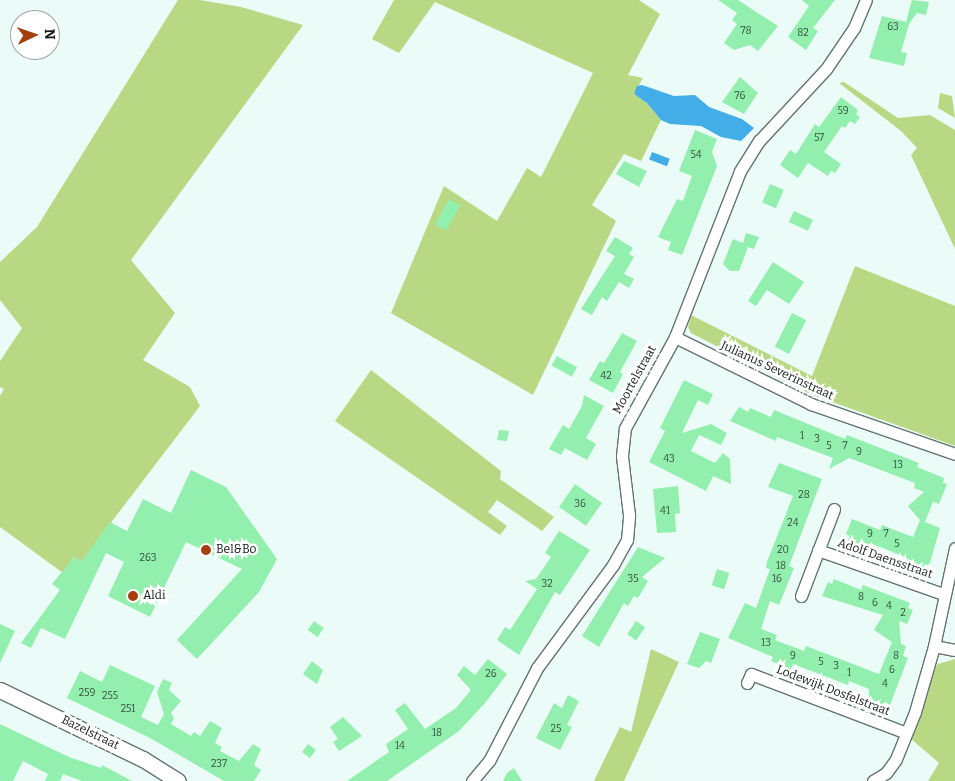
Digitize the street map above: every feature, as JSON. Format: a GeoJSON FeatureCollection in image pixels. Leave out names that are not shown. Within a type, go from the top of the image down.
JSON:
{"type":"FeatureCollection","features":[{"type":"Feature","properties":{"kind":"main road","name":"Bazelstraat"},"geometry":{"type":"LineString","coordinates":[[0,690],[143,759],[178,781]]}},
{"type":"Feature","properties":{"kind":"street","name":"Moortelstraat"},"geometry":{"type":"LineString","coordinates":[[472,781],[489,761],[532,675],[563,629],[612,565],[627,540],[629,515],[622,456],[625,428],[675,337],[748,156],[826,69],[854,28],[866,0]]}},
{"type":"Feature","properties":{"kind":"street","name":"Julianus Severinstraat"},"geometry":{"type":"LineString","coordinates":[[675,337],[811,404],[955,454]]}},
{"type":"Feature","properties":{"kind":"street","name":"Adolf Daensstraat"},"geometry":{"type":"LineString","coordinates":[[801,596],[834,509]]}},
{"type":"Feature","properties":{"kind":"street"},"geometry":{"type":"LineString","coordinates":[[873,781],[886,774],[896,759],[906,734],[934,646],[943,594],[955,548]]}},
{"type":"Feature","properties":{"kind":"street","name":"Adolf Daensstraat"},"geometry":{"type":"LineString","coordinates":[[818,550],[943,594]]}},
{"type":"Feature","properties":{"kind":"street"},"geometry":{"type":"LineString","coordinates":[[934,646],[955,650]]}},
{"type":"Feature","properties":{"kind":"street","name":"Lodewijk Dosfelstraat"},"geometry":{"type":"LineString","coordinates":[[747,675],[906,734]]}},
{"type":"Feature","properties":{"kind":"green space"},"geometry":{"type":"Polygon","coordinates":[[[178,0],[200,0],[241,7],[303,25],[131,260],[175,313],[143,360],[190,387],[200,406],[81,562],[74,557],[63,573],[0,527],[0,396],[4,389],[0,387],[0,361],[22,328],[0,300],[0,262],[37,227],[178,0]]]}},
{"type":"Feature","properties":{"kind":"green space"},"geometry":{"type":"Polygon","coordinates":[[[394,0],[639,0],[660,14],[628,75],[643,78],[634,94],[647,103],[661,120],[641,161],[624,154],[592,205],[616,221],[533,395],[391,313],[444,186],[497,221],[527,168],[541,177],[593,73],[435,2],[399,53],[372,39],[394,0]]]}},
{"type":"Feature","properties":{"kind":"green space"},"geometry":{"type":"Polygon","coordinates":[[[844,82],[898,118],[930,115],[955,130],[955,249],[911,155],[917,148],[901,131],[839,83],[844,82]]]}},
{"type":"Feature","properties":{"kind":"green space"},"geometry":{"type":"Polygon","coordinates":[[[940,93],[952,96],[955,118],[938,108],[940,93]]]}},
{"type":"Feature","properties":{"kind":"green space"},"geometry":{"type":"Polygon","coordinates":[[[855,266],[955,306],[955,446],[810,394],[691,333],[688,327],[691,315],[812,376],[855,266]]]}},
{"type":"Feature","properties":{"kind":"green space"},"geometry":{"type":"Polygon","coordinates":[[[371,370],[501,471],[500,479],[554,517],[542,531],[497,500],[488,512],[507,526],[500,535],[335,421],[371,370]]]}},
{"type":"Feature","properties":{"kind":"green space"},"geometry":{"type":"Polygon","coordinates":[[[651,649],[679,662],[624,781],[594,781],[620,727],[631,732],[651,649]]]}},
{"type":"Feature","properties":{"kind":"green space"},"geometry":{"type":"Polygon","coordinates":[[[955,659],[955,781],[928,781],[939,763],[910,738],[928,694],[932,672],[938,664],[955,659]]]}},
{"type":"Feature","properties":{"kind":"water"},"geometry":{"type":"Polygon","coordinates":[[[642,85],[674,96],[695,95],[709,107],[742,119],[754,128],[741,141],[721,137],[701,126],[670,124],[661,120],[647,103],[634,94],[637,86],[642,85]]]}},
{"type":"Feature","properties":{"kind":"water"},"geometry":{"type":"Polygon","coordinates":[[[652,152],[670,159],[667,166],[649,159],[652,152]]]}},
{"type":"Feature","properties":{"kind":"building"},"geometry":{"type":"Polygon","coordinates":[[[718,0],[738,0],[778,26],[758,51],[750,45],[734,50],[724,43],[737,24],[732,20],[737,13],[718,0]]]}},
{"type":"Feature","properties":{"kind":"building"},"geometry":{"type":"Polygon","coordinates":[[[802,0],[835,0],[813,28],[818,31],[806,50],[788,37],[809,6],[802,0]]]}},
{"type":"Feature","properties":{"kind":"building"},"geometry":{"type":"Polygon","coordinates":[[[912,0],[929,2],[926,15],[917,13],[909,24],[901,52],[907,53],[904,66],[869,58],[882,16],[906,22],[912,0]]]}},
{"type":"Feature","properties":{"kind":"building"},"geometry":{"type":"Polygon","coordinates":[[[740,77],[758,93],[744,114],[722,102],[740,77]]]}},
{"type":"Feature","properties":{"kind":"building"},"geometry":{"type":"Polygon","coordinates":[[[841,97],[858,110],[856,114],[860,117],[855,124],[850,121],[845,128],[842,126],[824,152],[841,164],[835,173],[831,171],[828,176],[808,163],[798,178],[780,165],[790,150],[796,154],[815,124],[819,127],[841,97]]]}},
{"type":"Feature","properties":{"kind":"building"},"geometry":{"type":"Polygon","coordinates":[[[695,130],[717,139],[712,152],[717,166],[682,255],[668,250],[671,242],[658,237],[677,199],[683,201],[692,176],[679,171],[695,130]]]}},
{"type":"Feature","properties":{"kind":"building"},"geometry":{"type":"Polygon","coordinates":[[[624,161],[647,171],[639,187],[616,174],[624,161]]]}},
{"type":"Feature","properties":{"kind":"building"},"geometry":{"type":"Polygon","coordinates":[[[770,184],[784,190],[776,208],[762,202],[770,184]]]}},
{"type":"Feature","properties":{"kind":"building"},"geometry":{"type":"Polygon","coordinates":[[[449,199],[460,205],[446,231],[435,224],[449,199]]]}},
{"type":"Feature","properties":{"kind":"building"},"geometry":{"type":"Polygon","coordinates":[[[794,211],[813,220],[808,231],[789,222],[794,211]]]}},
{"type":"Feature","properties":{"kind":"building"},"geometry":{"type":"Polygon","coordinates":[[[746,233],[759,237],[754,249],[748,247],[739,271],[730,271],[723,264],[733,239],[743,243],[746,233]]]}},
{"type":"Feature","properties":{"kind":"building"},"geometry":{"type":"Polygon","coordinates":[[[615,237],[633,248],[629,254],[634,257],[624,274],[634,279],[629,288],[619,282],[607,301],[602,297],[592,315],[581,309],[615,256],[606,251],[615,237]]]}},
{"type":"Feature","properties":{"kind":"building"},"geometry":{"type":"Polygon","coordinates":[[[773,262],[804,282],[789,304],[767,290],[756,306],[748,301],[773,262]]]}},
{"type":"Feature","properties":{"kind":"building"},"geometry":{"type":"Polygon","coordinates":[[[792,313],[806,320],[789,354],[775,347],[792,313]]]}},
{"type":"Feature","properties":{"kind":"building"},"geometry":{"type":"Polygon","coordinates":[[[622,333],[637,341],[620,372],[623,374],[613,393],[589,380],[600,361],[604,363],[622,333]]]}},
{"type":"Feature","properties":{"kind":"building"},"geometry":{"type":"Polygon","coordinates":[[[557,356],[577,367],[572,377],[552,366],[557,356]]]}},
{"type":"Feature","properties":{"kind":"building"},"geometry":{"type":"Polygon","coordinates":[[[684,380],[713,394],[708,405],[698,400],[682,433],[711,424],[727,433],[721,445],[699,435],[691,451],[715,463],[723,453],[730,459],[731,484],[713,476],[706,491],[649,462],[665,431],[660,428],[684,380]]]}},
{"type":"Feature","properties":{"kind":"building"},"geometry":{"type":"Polygon","coordinates":[[[584,395],[604,406],[586,438],[596,444],[587,460],[565,448],[561,455],[549,449],[563,425],[569,429],[582,406],[584,395]]]}},
{"type":"Feature","properties":{"kind":"building"},"geometry":{"type":"Polygon","coordinates":[[[739,407],[748,412],[750,408],[771,417],[774,410],[845,439],[847,435],[919,463],[917,467],[944,478],[943,483],[947,484],[939,504],[933,502],[925,522],[940,528],[929,566],[925,564],[923,569],[904,561],[905,557],[870,543],[868,548],[848,540],[850,536],[846,534],[852,519],[880,530],[882,525],[913,537],[920,520],[908,506],[924,492],[914,488],[915,483],[849,458],[829,469],[833,458],[777,437],[776,441],[730,421],[739,407]]]}},
{"type":"Feature","properties":{"kind":"building"},"geometry":{"type":"Polygon","coordinates":[[[499,430],[509,431],[507,441],[497,440],[499,430]]]}},
{"type":"Feature","properties":{"kind":"building"},"geometry":{"type":"Polygon","coordinates":[[[779,463],[822,479],[789,566],[794,568],[779,605],[770,601],[761,629],[777,635],[775,640],[804,651],[806,646],[879,674],[892,642],[874,630],[883,615],[822,596],[828,582],[832,584],[834,579],[861,590],[863,585],[910,603],[908,608],[913,610],[907,624],[899,621],[901,644],[906,646],[903,656],[908,658],[890,705],[885,703],[883,708],[869,702],[869,689],[849,681],[848,685],[793,664],[791,669],[771,661],[773,657],[728,638],[745,603],[756,608],[770,569],[766,568],[767,562],[793,496],[768,487],[779,463]]]}},
{"type":"Feature","properties":{"kind":"building"},"geometry":{"type":"Polygon","coordinates":[[[191,470],[226,487],[277,559],[259,592],[197,659],[177,640],[242,569],[186,542],[150,617],[108,596],[124,562],[106,553],[65,639],[41,628],[31,648],[21,643],[60,590],[52,584],[74,557],[81,562],[110,522],[127,531],[143,499],[171,513],[191,470]]]}},
{"type":"Feature","properties":{"kind":"building"},"geometry":{"type":"Polygon","coordinates":[[[575,484],[602,503],[586,526],[559,507],[575,484]]]}},
{"type":"Feature","properties":{"kind":"building"},"geometry":{"type":"Polygon","coordinates":[[[678,486],[680,513],[675,514],[676,532],[657,533],[653,489],[678,486]]]}},
{"type":"Feature","properties":{"kind":"building"},"geometry":{"type":"Polygon","coordinates":[[[559,531],[590,550],[560,595],[555,592],[519,655],[497,640],[505,627],[510,630],[537,589],[525,581],[536,579],[551,557],[545,553],[559,531]]]}},
{"type":"Feature","properties":{"kind":"building"},"geometry":{"type":"Polygon","coordinates":[[[638,547],[665,558],[642,577],[648,581],[638,598],[634,596],[628,606],[624,603],[599,647],[582,636],[638,547]]]}},
{"type":"Feature","properties":{"kind":"building"},"geometry":{"type":"Polygon","coordinates":[[[717,569],[729,573],[724,589],[712,585],[717,569]]]}},
{"type":"Feature","properties":{"kind":"building"},"geometry":{"type":"Polygon","coordinates":[[[314,621],[324,628],[318,637],[308,630],[314,621]]]}},
{"type":"Feature","properties":{"kind":"building"},"geometry":{"type":"Polygon","coordinates":[[[636,621],[645,627],[636,640],[627,634],[636,621]]]}},
{"type":"Feature","properties":{"kind":"building"},"geometry":{"type":"Polygon","coordinates":[[[0,624],[15,631],[0,663],[0,624]]]}},
{"type":"Feature","properties":{"kind":"building"},"geometry":{"type":"Polygon","coordinates":[[[700,632],[720,639],[711,663],[706,661],[699,668],[687,664],[700,632]]]}},
{"type":"Feature","properties":{"kind":"building"},"geometry":{"type":"Polygon","coordinates":[[[488,659],[507,674],[486,702],[459,731],[387,781],[347,781],[389,752],[386,744],[408,729],[395,710],[405,703],[425,729],[456,708],[471,690],[457,675],[464,666],[475,675],[488,659]]]}},
{"type":"Feature","properties":{"kind":"building"},"geometry":{"type":"Polygon","coordinates":[[[312,661],[323,670],[317,684],[303,674],[312,661]]]}},
{"type":"Feature","properties":{"kind":"building"},"geometry":{"type":"Polygon","coordinates":[[[110,665],[155,686],[141,717],[158,725],[164,714],[157,692],[163,679],[172,683],[169,690],[181,701],[171,713],[174,718],[171,724],[191,736],[194,732],[200,736],[210,721],[222,728],[215,743],[222,747],[220,751],[239,761],[253,744],[261,749],[254,765],[261,770],[254,781],[224,781],[150,738],[67,698],[80,671],[102,682],[110,665]]]}},
{"type":"Feature","properties":{"kind":"building"},"geometry":{"type":"Polygon","coordinates":[[[568,695],[579,701],[567,725],[572,727],[560,750],[536,738],[554,703],[562,708],[568,695]]]}},
{"type":"Feature","properties":{"kind":"building"},"geometry":{"type":"Polygon","coordinates":[[[343,717],[362,736],[339,751],[333,742],[338,739],[330,727],[343,717]]]}},
{"type":"Feature","properties":{"kind":"building"},"geometry":{"type":"Polygon","coordinates":[[[0,724],[69,757],[101,768],[102,765],[132,781],[82,781],[63,774],[60,781],[45,781],[48,774],[23,761],[13,781],[0,781],[0,724]]]}},
{"type":"Feature","properties":{"kind":"building"},"geometry":{"type":"Polygon","coordinates":[[[308,744],[316,750],[310,758],[302,752],[308,744]]]}},
{"type":"Feature","properties":{"kind":"building"},"geometry":{"type":"Polygon","coordinates":[[[514,768],[522,781],[503,781],[507,773],[514,768]]]}},
{"type":"Feature","properties":{"kind":"place","name":"Bel&Bo"},"geometry":{"type":"Point","coordinates":[206,550]}},
{"type":"Feature","properties":{"kind":"place","name":"Aldi"},"geometry":{"type":"Point","coordinates":[133,596]}}]}
